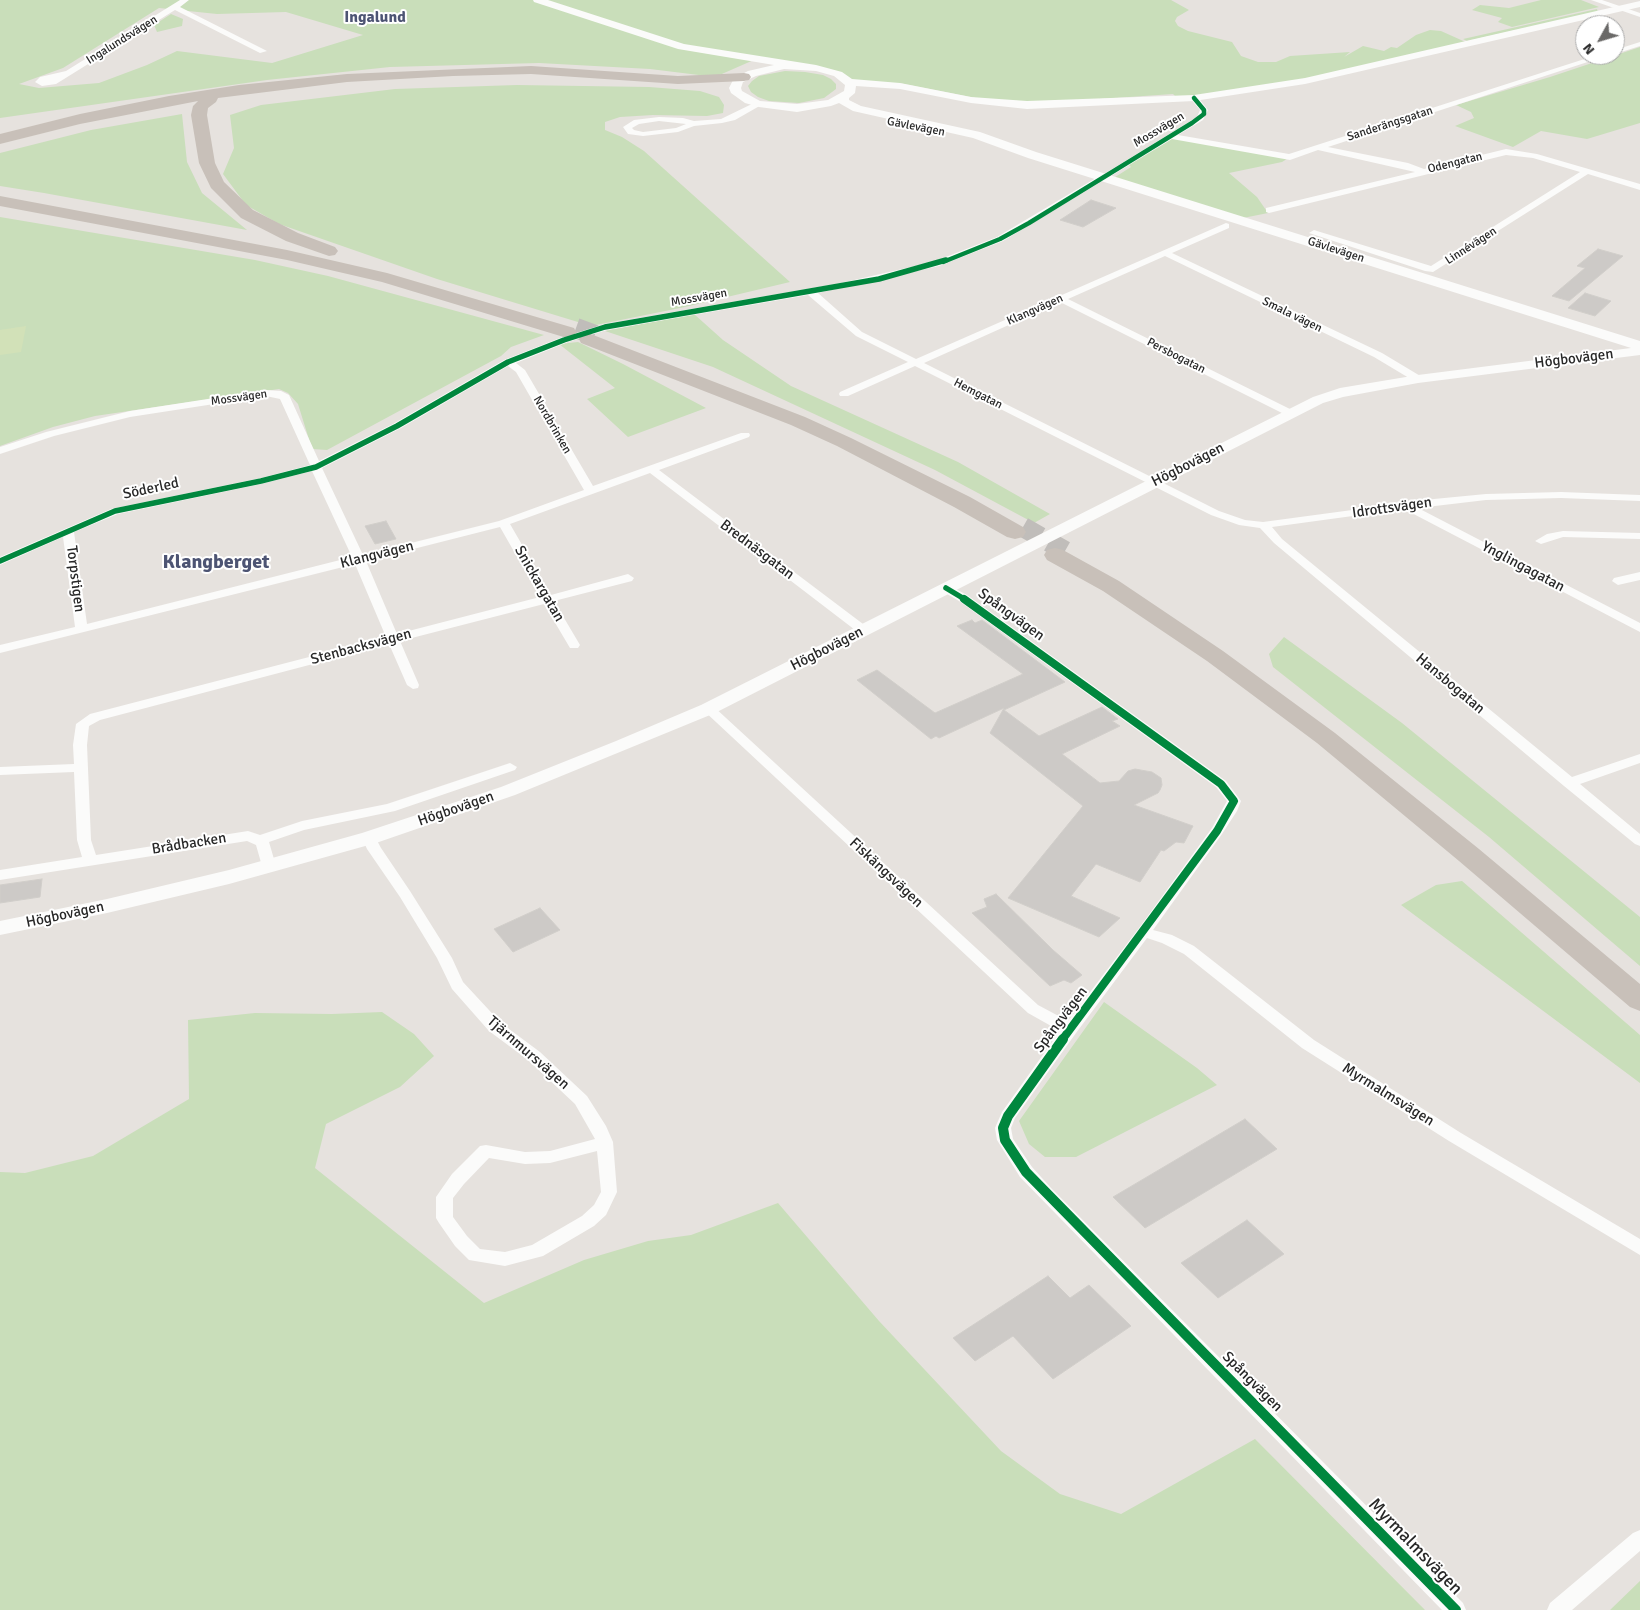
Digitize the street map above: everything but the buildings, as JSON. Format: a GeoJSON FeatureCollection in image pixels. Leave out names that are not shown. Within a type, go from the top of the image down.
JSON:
{"type":"FeatureCollection","features":[{"type":"Feature","properties":{"kind":"highway"},"geometry":{"type":"LineString","coordinates":[[0,126],[239,90],[401,74],[531,70],[686,80],[748,75]]}},
{"type":"Feature","properties":{"kind":"highway"},"geometry":{"type":"LineString","coordinates":[[0,144],[93,121],[211,99],[349,82],[454,76],[528,75],[593,78],[669,86],[710,87],[737,92]]}},
{"type":"Feature","properties":{"kind":"highway"},"geometry":{"type":"LineString","coordinates":[[211,99],[201,106],[199,115],[207,163],[217,184],[235,204],[268,226],[292,237],[394,273],[583,334],[813,428],[1019,530]]}},
{"type":"Feature","properties":{"kind":"highway"},"geometry":{"type":"LineString","coordinates":[[0,139],[136,107]]}},
{"type":"Feature","properties":{"kind":"highway"},"geometry":{"type":"LineString","coordinates":[[0,195],[291,250],[394,273]]}},
{"type":"Feature","properties":{"kind":"highway"},"geometry":{"type":"LineString","coordinates":[[0,201],[258,249],[378,276],[583,334]]}},
{"type":"Feature","properties":{"kind":"highway"},"geometry":{"type":"LineString","coordinates":[[1640,982],[1484,851],[1337,732],[1218,646],[1121,582],[1060,553],[1215,656],[1326,738],[1640,1000]]}},
{"type":"Feature","properties":{"kind":"main road"},"geometry":{"type":"LineString","coordinates":[[538,0],[682,47],[816,68]]}},
{"type":"Feature","properties":{"kind":"main road","name":"Mossvägen"},"geometry":{"type":"LineString","coordinates":[[797,108],[818,106],[847,91],[877,88],[935,95],[985,105],[1044,109],[1187,101],[1194,98],[1305,81],[1640,4]]}},
{"type":"Feature","properties":{"kind":"main road"},"geometry":{"type":"LineString","coordinates":[[740,56],[754,66],[748,75]]}},
{"type":"Feature","properties":{"kind":"main road"},"geometry":{"type":"LineString","coordinates":[[797,108],[759,104],[749,101],[737,92],[735,84],[738,80],[748,75],[784,66],[816,68]]}},
{"type":"Feature","properties":{"kind":"main road","name":"Gävlevägen"},"geometry":{"type":"LineString","coordinates":[[816,68],[838,74],[847,91],[844,102],[857,109],[969,133],[1032,155],[1640,346]]}},
{"type":"Feature","properties":{"kind":"main road","name":"Gävlevägen"},"geometry":{"type":"LineString","coordinates":[[797,108],[916,127],[1032,155]]}},
{"type":"Feature","properties":{"kind":"main road"},"geometry":{"type":"LineString","coordinates":[[1568,323],[1599,342],[1606,348],[1608,355]]}},
{"type":"Feature","properties":{"kind":"main road","name":"Högbovägen"},"geometry":{"type":"LineString","coordinates":[[0,928],[107,906],[269,866],[369,838],[508,791],[708,709],[1318,400],[1340,393],[1418,379],[1640,351]]}},
{"type":"Feature","properties":{"kind":"street","name":"Ingalundsvägen"},"geometry":{"type":"LineString","coordinates":[[68,73],[185,0]]}},
{"type":"Feature","properties":{"kind":"street"},"geometry":{"type":"LineString","coordinates":[[1595,0],[1619,10],[1640,15]]}},
{"type":"Feature","properties":{"kind":"street","name":"Ingalundsvägen"},"geometry":{"type":"LineString","coordinates":[[175,7],[263,51]]}},
{"type":"Feature","properties":{"kind":"street"},"geometry":{"type":"LineString","coordinates":[[1625,49],[1640,44]]}},
{"type":"Feature","properties":{"kind":"street","name":"Sanderängsgatan"},"geometry":{"type":"LineString","coordinates":[[1171,136],[1287,157],[1575,64]]}},
{"type":"Feature","properties":{"kind":"street","name":"Mossvägen"},"geometry":{"type":"LineString","coordinates":[[1108,174],[1204,114],[1201,104],[1194,98]]}},
{"type":"Feature","properties":{"kind":"street"},"geometry":{"type":"LineString","coordinates":[[693,124],[683,120],[659,119],[637,122],[627,127],[631,132],[637,134],[678,130],[693,124],[732,118],[759,104]]}},
{"type":"Feature","properties":{"kind":"street"},"geometry":{"type":"LineString","coordinates":[[1319,148],[1408,166],[1421,171]]}},
{"type":"Feature","properties":{"kind":"street","name":"Odengatan"},"geometry":{"type":"LineString","coordinates":[[1270,210],[1421,171],[1506,152],[1534,156],[1640,187]]}},
{"type":"Feature","properties":{"kind":"street","name":"Linnévägen"},"geometry":{"type":"LineString","coordinates":[[1314,233],[1433,269],[1587,171]]}},
{"type":"Feature","properties":{"kind":"street","name":"Mossvägen"},"geometry":{"type":"LineString","coordinates":[[0,451],[50,434],[102,420],[271,393],[281,394],[285,398],[316,467],[397,426],[508,362],[583,334],[705,308],[811,292],[910,271],[961,255],[1000,239],[1096,181]]}},
{"type":"Feature","properties":{"kind":"street","name":"Klangvägen"},"geometry":{"type":"LineString","coordinates":[[844,394],[1226,226]]}},
{"type":"Feature","properties":{"kind":"street","name":"Smala vägen"},"geometry":{"type":"LineString","coordinates":[[1165,253],[1378,355],[1418,379]]}},
{"type":"Feature","properties":{"kind":"street","name":"Hemgatan"},"geometry":{"type":"LineString","coordinates":[[811,292],[860,334],[1153,482]]}},
{"type":"Feature","properties":{"kind":"street","name":"Persbogatan"},"geometry":{"type":"LineString","coordinates":[[1061,299],[1290,413]]}},
{"type":"Feature","properties":{"kind":"street","name":"Nordbrinken"},"geometry":{"type":"LineString","coordinates":[[508,362],[520,370],[591,492]]}},
{"type":"Feature","properties":{"kind":"street","name":"Klangvägen"},"geometry":{"type":"LineString","coordinates":[[0,649],[503,523],[745,435]]}},
{"type":"Feature","properties":{"kind":"street"},"geometry":{"type":"LineString","coordinates":[[316,467],[359,559],[413,685]]}},
{"type":"Feature","properties":{"kind":"street","name":"Söderled"},"geometry":{"type":"LineString","coordinates":[[0,560],[68,530],[132,507],[261,481],[316,467]]}},
{"type":"Feature","properties":{"kind":"street","name":"Brednäsgatan"},"geometry":{"type":"LineString","coordinates":[[650,469],[863,630]]}},
{"type":"Feature","properties":{"kind":"street","name":"Idrottsvägen"},"geometry":{"type":"LineString","coordinates":[[1153,482],[1233,520],[1263,525],[1477,498],[1530,495],[1640,498]]}},
{"type":"Feature","properties":{"kind":"street","name":"Ynglingagatan"},"geometry":{"type":"LineString","coordinates":[[1406,506],[1640,628]]}},
{"type":"Feature","properties":{"kind":"street","name":"Snickargatan"},"geometry":{"type":"LineString","coordinates":[[503,523],[574,645]]}},
{"type":"Feature","properties":{"kind":"street","name":"Hansbogatan"},"geometry":{"type":"LineString","coordinates":[[1263,525],[1278,541],[1640,841]]}},
{"type":"Feature","properties":{"kind":"street","name":"Torpstigen"},"geometry":{"type":"LineString","coordinates":[[68,530],[81,628]]}},
{"type":"Feature","properties":{"kind":"street"},"geometry":{"type":"LineString","coordinates":[[1541,541],[1550,536],[1562,534],[1640,536]]}},
{"type":"Feature","properties":{"kind":"street"},"geometry":{"type":"LineString","coordinates":[[1618,581],[1640,576]]}},
{"type":"Feature","properties":{"kind":"street","name":"Stenbacksvägen"},"geometry":{"type":"LineString","coordinates":[[79,768],[83,724],[95,717],[628,578]]}},
{"type":"Feature","properties":{"kind":"street","name":"Spångvägen"},"geometry":{"type":"LineString","coordinates":[[946,588],[963,598],[1221,784],[1234,801],[1230,811],[1144,932],[1070,1029],[1008,1116],[1003,1128],[1005,1140],[1013,1154],[1045,1193],[1353,1505]]}},
{"type":"Feature","properties":{"kind":"street","name":"Fiskängsvägen"},"geometry":{"type":"LineString","coordinates":[[708,709],[1033,1008],[1070,1029]]}},
{"type":"Feature","properties":{"kind":"street"},"geometry":{"type":"LineString","coordinates":[[1570,783],[1640,758]]}},
{"type":"Feature","properties":{"kind":"street"},"geometry":{"type":"LineString","coordinates":[[269,866],[260,840],[302,826],[390,808],[510,767]]}},
{"type":"Feature","properties":{"kind":"street"},"geometry":{"type":"LineString","coordinates":[[0,771],[79,768],[84,840],[90,859]]}},
{"type":"Feature","properties":{"kind":"street","name":"Brådbacken"},"geometry":{"type":"LineString","coordinates":[[0,874],[241,836],[260,840]]}},
{"type":"Feature","properties":{"kind":"street","name":"Tjärnmursvägen"},"geometry":{"type":"LineString","coordinates":[[369,838],[444,958],[457,985],[495,1027],[534,1056],[581,1100],[600,1130],[605,1142],[610,1192],[600,1210],[588,1221],[537,1251],[505,1259],[475,1256],[461,1241],[445,1218],[444,1197],[458,1179],[486,1151],[525,1158],[550,1157],[605,1142]]}},
{"type":"Feature","properties":{"kind":"street","name":"Myrmalmsvägen"},"geometry":{"type":"LineString","coordinates":[[1144,932],[1167,939],[1189,950],[1308,1044],[1455,1137],[1640,1248]]}},
{"type":"Feature","properties":{"kind":"street","name":"Myrmalmsvägen"},"geometry":{"type":"LineString","coordinates":[[1353,1505],[1456,1610]]}},
{"type":"Feature","properties":{"kind":"street"},"geometry":{"type":"LineString","coordinates":[[1557,1610],[1640,1539]]}},
{"type":"Feature","properties":{"kind":"green space"},"geometry":{"type":"Polygon","coordinates":[[[0,0],[1171,0],[1189,10],[1177,17],[1175,21],[1178,26],[1188,31],[1232,42],[1241,56],[1258,62],[1276,62],[1290,56],[1350,52],[1344,57],[1363,46],[1384,51],[1391,47],[1397,48],[1416,35],[1430,30],[1441,31],[1470,44],[1305,81],[1177,98],[1173,94],[1055,102],[986,100],[899,83],[858,83],[838,74],[756,59],[715,77],[650,69],[539,63],[390,67],[267,80],[0,118],[0,0]],[[159,8],[63,68],[19,84],[39,88],[99,83],[147,65],[177,51],[272,63],[363,35],[286,12],[217,14],[159,8]]]}},
{"type":"Feature","properties":{"kind":"green space"},"geometry":{"type":"Polygon","coordinates":[[[1541,0],[1581,0],[1599,7],[1512,27],[1498,22],[1502,18],[1472,10],[1480,5],[1509,8],[1541,0]]]}},
{"type":"Feature","properties":{"kind":"green space"},"geometry":{"type":"Polygon","coordinates":[[[1597,9],[1598,12],[1575,15],[1575,17],[1467,41],[1463,39],[1597,9]]]}},
{"type":"Feature","properties":{"kind":"green space"},"geometry":{"type":"Polygon","coordinates":[[[171,14],[183,19],[182,26],[157,32],[154,25],[171,14]]]}},
{"type":"Feature","properties":{"kind":"green space"},"geometry":{"type":"Polygon","coordinates":[[[1640,47],[1640,123],[1587,139],[1541,131],[1513,147],[1455,126],[1474,118],[1471,112],[1456,105],[1586,65],[1625,65],[1625,52],[1640,47]]]}},
{"type":"Feature","properties":{"kind":"green space"},"geometry":{"type":"Polygon","coordinates":[[[785,71],[823,75],[836,84],[836,89],[824,98],[799,103],[769,101],[751,92],[748,86],[759,76],[785,71]]]}},
{"type":"Feature","properties":{"kind":"green space"},"geometry":{"type":"Polygon","coordinates":[[[517,85],[649,87],[700,91],[719,97],[724,105],[723,113],[707,116],[653,115],[620,117],[605,122],[605,130],[622,137],[644,151],[790,282],[685,307],[591,326],[437,279],[279,224],[246,205],[223,174],[234,148],[230,115],[261,105],[395,89],[517,85]]]}},
{"type":"Feature","properties":{"kind":"green space"},"geometry":{"type":"Polygon","coordinates":[[[182,114],[187,162],[202,193],[247,230],[0,186],[0,153],[91,130],[182,114]]]}},
{"type":"Feature","properties":{"kind":"green space"},"geometry":{"type":"Polygon","coordinates":[[[1171,136],[1290,157],[1282,162],[1229,173],[1257,197],[1268,213],[1238,219],[1112,179],[1131,167],[1127,163],[1171,136]]]}},
{"type":"Feature","properties":{"kind":"green space"},"geometry":{"type":"Polygon","coordinates":[[[0,217],[255,260],[328,276],[544,335],[511,347],[501,356],[327,450],[312,449],[298,404],[288,393],[279,389],[95,416],[53,427],[0,446],[0,217]]]}},
{"type":"Feature","properties":{"kind":"green space"},"geometry":{"type":"Polygon","coordinates":[[[694,314],[723,340],[791,386],[958,462],[1050,514],[1034,523],[935,470],[713,367],[605,331],[694,314]]]}},
{"type":"Feature","properties":{"kind":"green space"},"geometry":{"type":"Polygon","coordinates":[[[26,326],[21,352],[0,355],[0,330],[26,326]]]}},
{"type":"Feature","properties":{"kind":"green space"},"geometry":{"type":"Polygon","coordinates":[[[578,342],[706,408],[628,437],[587,399],[615,388],[559,344],[578,342]]]}},
{"type":"Feature","properties":{"kind":"green space"},"geometry":{"type":"Polygon","coordinates":[[[1284,637],[1402,723],[1640,917],[1640,966],[1489,837],[1273,667],[1269,654],[1284,637]]]}},
{"type":"Feature","properties":{"kind":"green space"},"geometry":{"type":"Polygon","coordinates":[[[1462,881],[1640,1035],[1640,1083],[1401,905],[1436,885],[1462,881]]]}},
{"type":"Feature","properties":{"kind":"green space"},"geometry":{"type":"Polygon","coordinates":[[[1104,1002],[1197,1068],[1217,1085],[1076,1157],[1045,1157],[1029,1144],[1019,1121],[1104,1002]]]}},
{"type":"Feature","properties":{"kind":"green space"},"geometry":{"type":"Polygon","coordinates":[[[382,1012],[414,1034],[434,1056],[400,1087],[326,1124],[315,1168],[484,1303],[584,1260],[648,1241],[691,1235],[778,1203],[879,1321],[1001,1451],[1060,1494],[1121,1514],[1255,1439],[1425,1610],[0,1610],[0,1172],[25,1173],[93,1156],[189,1099],[188,1020],[255,1013],[332,1014],[382,1012]]]}},
{"type":"Feature","properties":{"kind":"green space"},"geometry":{"type":"Polygon","coordinates":[[[1640,1581],[1640,1610],[1610,1610],[1640,1581]]]}},
{"type":"Feature","properties":{"kind":"tunnel"},"geometry":{"type":"LineString","coordinates":[[576,328],[598,336]]}},
{"type":"Feature","properties":{"kind":"tunnel"},"geometry":{"type":"LineString","coordinates":[[1023,527],[1065,551]]}},
{"type":"Feature","properties":{"kind":"cycle path"},"geometry":{"type":"LineString","coordinates":[[0,561],[115,511],[261,481],[316,467],[397,426],[508,362],[564,340],[605,327],[879,279],[936,264],[961,255],[1000,239],[1029,223],[1192,123],[1204,114],[1204,110],[1194,98]]}},
{"type":"Feature","properties":{"kind":"cycle path"},"geometry":{"type":"LineString","coordinates":[[946,588],[963,598],[1221,784],[1234,801],[1217,831],[1008,1116],[1003,1128],[1005,1140],[1026,1172],[1045,1193],[1456,1610]]}},
{"type":"Feature","properties":{"kind":"district","name":"Ingalund"},"geometry":{"type":"Point","coordinates":[375,18]}},
{"type":"Feature","properties":{"kind":"district","name":"Klangberget"},"geometry":{"type":"Point","coordinates":[216,563]}}]}
